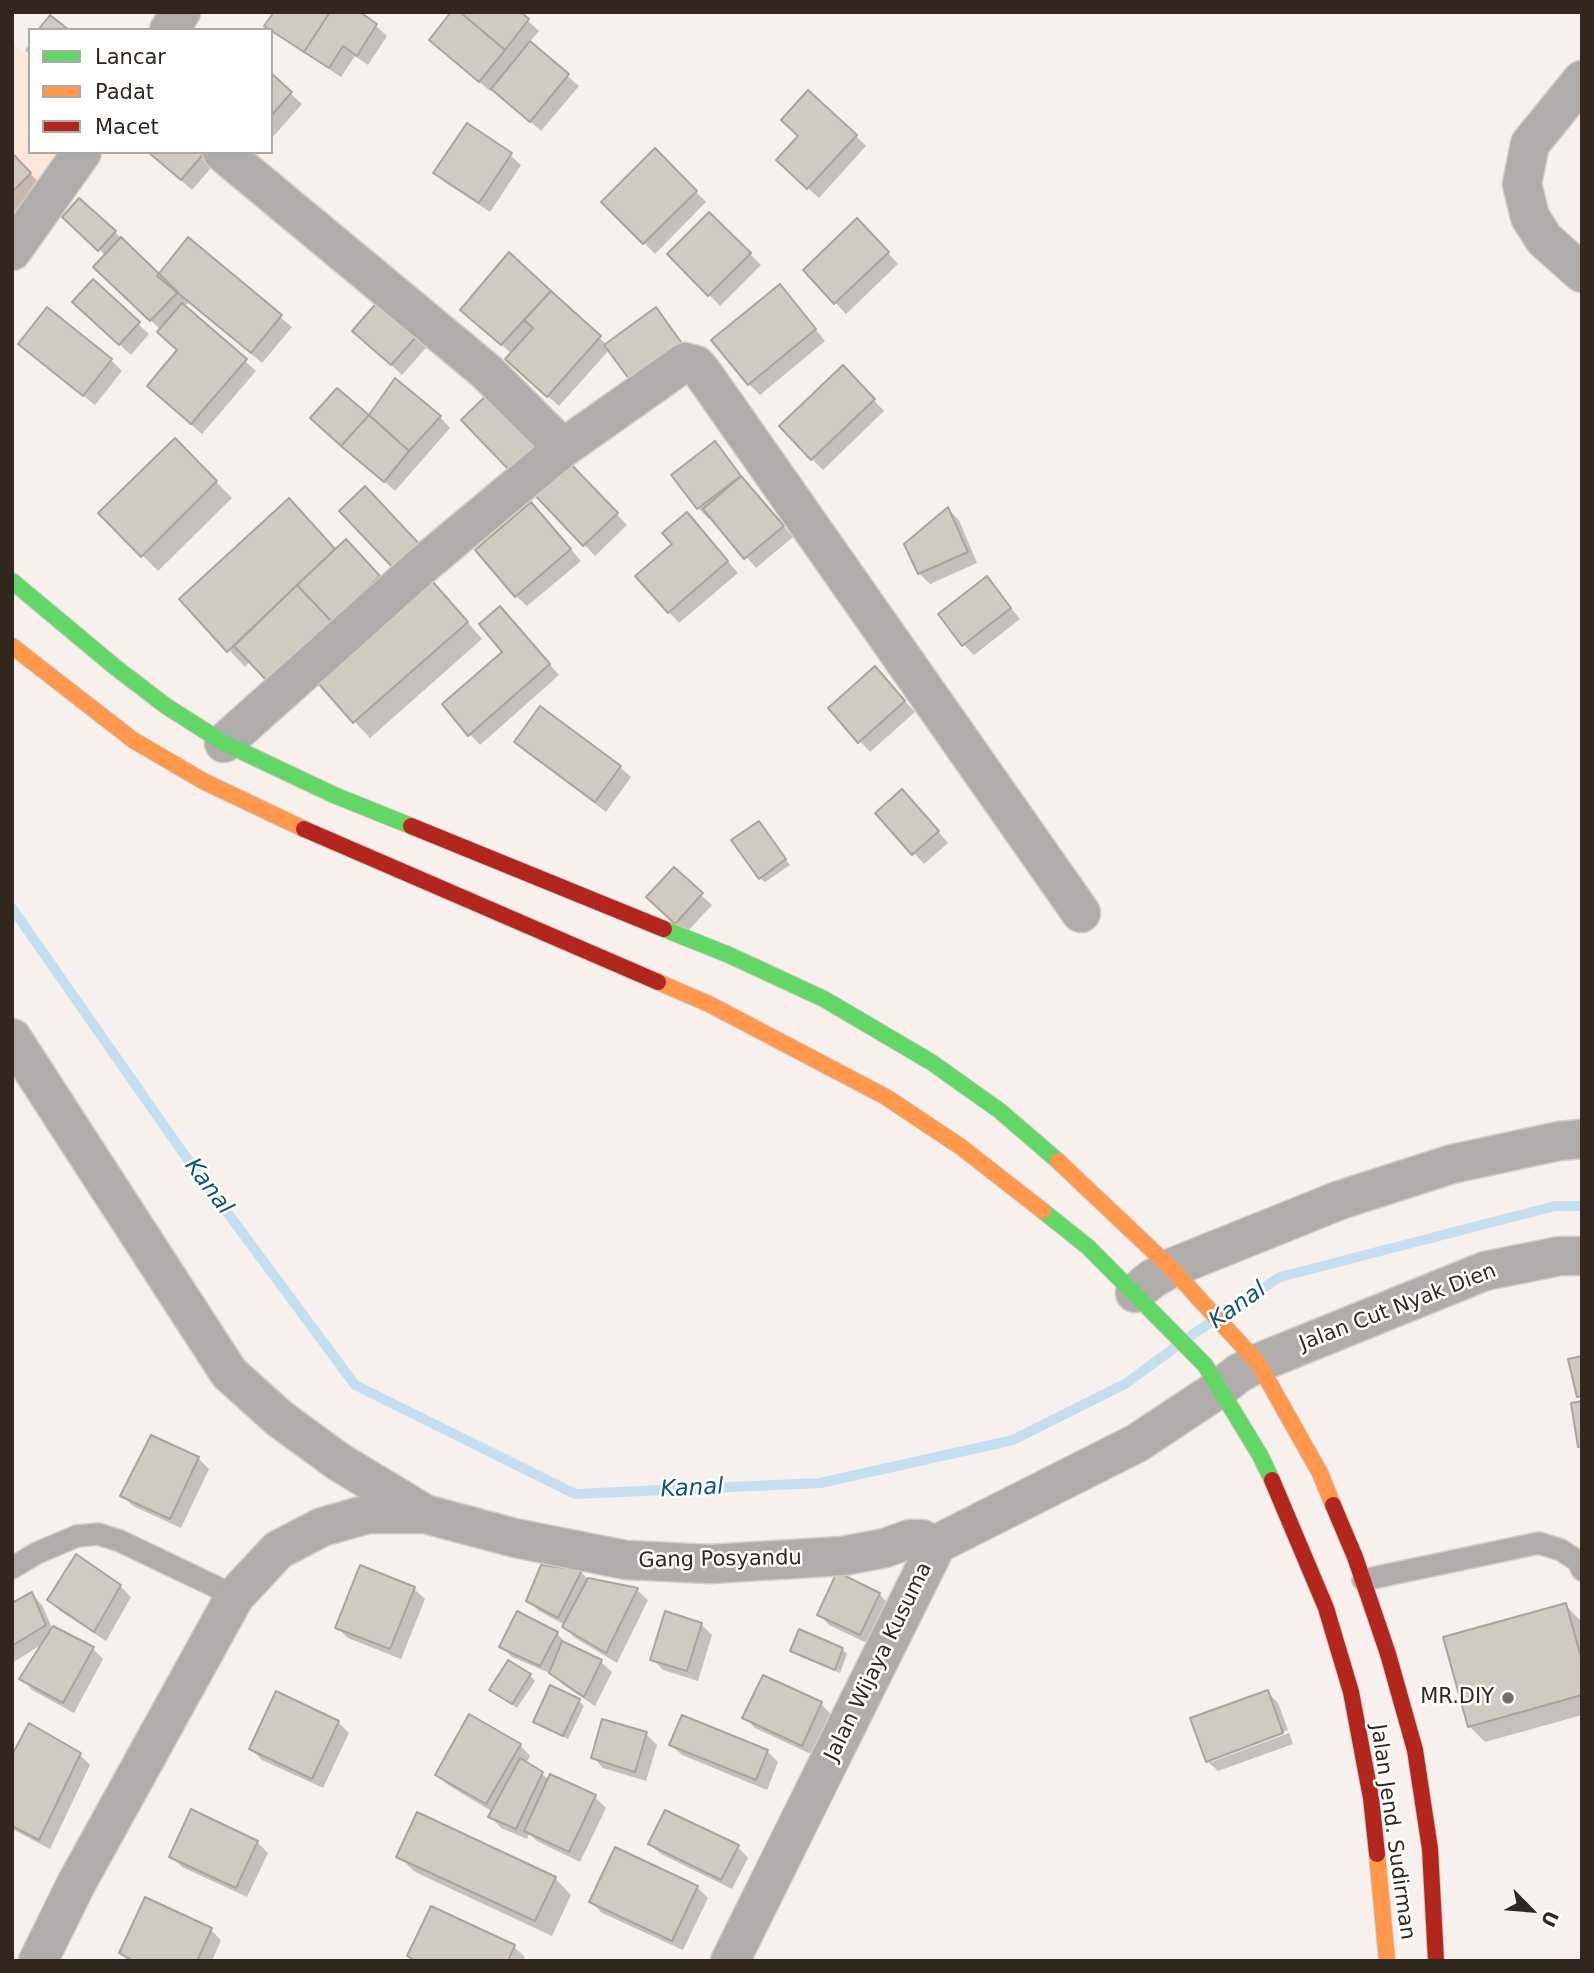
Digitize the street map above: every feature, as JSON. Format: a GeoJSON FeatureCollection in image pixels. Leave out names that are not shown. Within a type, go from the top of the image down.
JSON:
{"type":"FeatureCollection","features":[{"type":"Feature","properties":{"kind":"highway","name":"Jalan Jend. Sudirman"},"geometry":{"type":"LineString","coordinates":[[12,581],[112,672],[224,743],[334,795],[729,955],[824,999],[932,1062],[1000,1111],[1066,1168],[1171,1268],[1246,1349],[1320,1473],[1363,1580],[1388,1654],[1415,1750],[1430,1849],[1436,1961]]}},
{"type":"Feature","properties":{"kind":"highway","name":"Jalan Jend. Sudirman"},"geometry":{"type":"LineString","coordinates":[[12,646],[90,701],[133,740],[203,781],[318,836],[709,1004],[886,1097],[961,1147],[1088,1247],[1167,1325],[1213,1376],[1260,1455],[1295,1531],[1326,1608],[1348,1680],[1371,1798],[1387,1961]]}},
{"type":"Feature","properties":{"kind":"street"},"geometry":{"type":"LineString","coordinates":[[170,28],[181,12]]}},
{"type":"Feature","properties":{"kind":"street"},"geometry":{"type":"LineString","coordinates":[[1582,80],[1530,144],[1522,184],[1530,217],[1544,239],[1582,273]]}},
{"type":"Feature","properties":{"kind":"street"},"geometry":{"type":"LineString","coordinates":[[12,251],[81,154]]}},
{"type":"Feature","properties":{"kind":"street"},"geometry":{"type":"LineString","coordinates":[[224,154],[487,372],[563,448]]}},
{"type":"Feature","properties":{"kind":"street"},"geometry":{"type":"LineString","coordinates":[[224,743],[425,563],[563,448],[685,362],[696,365],[729,410],[1081,913]]}},
{"type":"Feature","properties":{"kind":"street"},"geometry":{"type":"LineString","coordinates":[[12,1038],[229,1373],[280,1419],[339,1462],[425,1514]]}},
{"type":"Feature","properties":{"kind":"street"},"geometry":{"type":"LineString","coordinates":[[1135,1293],[1171,1268],[1340,1200],[1452,1164],[1559,1141],[1582,1139]]}},
{"type":"Feature","properties":{"kind":"street","name":"Jalan Cut Nyak Dien"},"geometry":{"type":"LineString","coordinates":[[1246,1349],[1485,1271],[1560,1256],[1582,1256]]}},
{"type":"Feature","properties":{"kind":"street","name":"Jalan Wijaya Kusuma"},"geometry":{"type":"LineString","coordinates":[[730,1961],[933,1552],[933,1546],[1137,1443],[1213,1376],[1239,1373],[1246,1349]]}},
{"type":"Feature","properties":{"kind":"street"},"geometry":{"type":"LineString","coordinates":[[38,1961],[83,1872],[235,1596],[278,1550],[322,1527],[368,1514],[425,1514]]}},
{"type":"Feature","properties":{"kind":"street","name":"Gang Posyandu"},"geometry":{"type":"LineString","coordinates":[[425,1514],[515,1538],[626,1560],[710,1564],[784,1561],[843,1556],[885,1548],[910,1539],[922,1539],[933,1546]]}},
{"type":"Feature","properties":{"kind":"lane"},"geometry":{"type":"LineString","coordinates":[[12,1568],[37,1553],[76,1536],[98,1534],[120,1541],[235,1596]]}},
{"type":"Feature","properties":{"kind":"lane"},"geometry":{"type":"LineString","coordinates":[[1363,1580],[1539,1543],[1561,1550],[1578,1561],[1582,1570]]}},
{"type":"Feature","properties":{"kind":"shaded area"},"geometry":{"type":"Polygon","coordinates":[[[12,43],[28,56],[28,154],[56,154],[12,213],[12,43]]]}},
{"type":"Feature","properties":{"kind":"building"},"geometry":{"type":"Polygon","coordinates":[[[274,12],[330,12],[304,52],[273,32],[273,28],[264,26],[274,12]]]}},
{"type":"Feature","properties":{"kind":"building"},"geometry":{"type":"Polygon","coordinates":[[[330,12],[360,12],[377,24],[357,56],[343,46],[329,68],[304,52],[330,12]]]}},
{"type":"Feature","properties":{"kind":"building"},"geometry":{"type":"Polygon","coordinates":[[[451,12],[460,12],[505,50],[479,82],[429,40],[451,12]]]}},
{"type":"Feature","properties":{"kind":"building"},"geometry":{"type":"Polygon","coordinates":[[[460,12],[521,12],[529,19],[505,50],[460,12]]]}},
{"type":"Feature","properties":{"kind":"building"},"geometry":{"type":"Polygon","coordinates":[[[50,15],[66,28],[40,28],[50,15]]]}},
{"type":"Feature","properties":{"kind":"building"},"geometry":{"type":"Polygon","coordinates":[[[530,41],[569,74],[530,122],[491,89],[530,41]]]}},
{"type":"Feature","properties":{"kind":"building"},"geometry":{"type":"Polygon","coordinates":[[[273,75],[292,92],[273,114],[273,75]]]}},
{"type":"Feature","properties":{"kind":"building"},"geometry":{"type":"Polygon","coordinates":[[[808,90],[857,135],[807,189],[776,160],[798,136],[781,120],[808,90]]]}},
{"type":"Feature","properties":{"kind":"building"},"geometry":{"type":"Polygon","coordinates":[[[467,123],[512,153],[479,203],[433,173],[467,123]]]}},
{"type":"Feature","properties":{"kind":"building"},"geometry":{"type":"Polygon","coordinates":[[[655,148],[697,191],[643,244],[601,202],[655,148]]]}},
{"type":"Feature","properties":{"kind":"building"},"geometry":{"type":"Polygon","coordinates":[[[12,153],[31,173],[12,192],[12,153]]]}},
{"type":"Feature","properties":{"kind":"building"},"geometry":{"type":"Polygon","coordinates":[[[150,154],[203,154],[181,180],[150,154]]]}},
{"type":"Feature","properties":{"kind":"building"},"geometry":{"type":"Polygon","coordinates":[[[79,198],[116,231],[98,251],[62,217],[79,198]]]}},
{"type":"Feature","properties":{"kind":"building"},"geometry":{"type":"Polygon","coordinates":[[[709,212],[751,253],[708,296],[667,254],[709,212]]]}},
{"type":"Feature","properties":{"kind":"building"},"geometry":{"type":"Polygon","coordinates":[[[857,218],[889,252],[834,304],[803,270],[857,218]]]}},
{"type":"Feature","properties":{"kind":"building"},"geometry":{"type":"Polygon","coordinates":[[[121,237],[178,292],[150,321],[93,267],[121,237]]]}},
{"type":"Feature","properties":{"kind":"building"},"geometry":{"type":"Polygon","coordinates":[[[188,237],[282,315],[251,353],[157,276],[188,237]]]}},
{"type":"Feature","properties":{"kind":"building"},"geometry":{"type":"Polygon","coordinates":[[[509,252],[551,291],[501,345],[460,310],[509,252]]]}},
{"type":"Feature","properties":{"kind":"building"},"geometry":{"type":"Polygon","coordinates":[[[93,279],[140,322],[119,345],[72,302],[93,279]]]}},
{"type":"Feature","properties":{"kind":"building"},"geometry":{"type":"Polygon","coordinates":[[[780,284],[816,329],[748,385],[711,340],[780,284]]]}},
{"type":"Feature","properties":{"kind":"building"},"geometry":{"type":"Polygon","coordinates":[[[551,291],[601,336],[547,397],[505,359],[533,328],[524,320],[551,291]]]}},
{"type":"Feature","properties":{"kind":"building"},"geometry":{"type":"Polygon","coordinates":[[[386,292],[425,327],[391,365],[352,331],[386,292]]]}},
{"type":"Feature","properties":{"kind":"building"},"geometry":{"type":"Polygon","coordinates":[[[182,303],[247,359],[191,424],[147,386],[177,350],[157,332],[182,303]]]}},
{"type":"Feature","properties":{"kind":"building"},"geometry":{"type":"Polygon","coordinates":[[[47,307],[112,359],[83,396],[18,344],[47,307]]]}},
{"type":"Feature","properties":{"kind":"building"},"geometry":{"type":"Polygon","coordinates":[[[656,307],[683,345],[632,383],[604,345],[656,307]]]}},
{"type":"Feature","properties":{"kind":"building"},"geometry":{"type":"Polygon","coordinates":[[[843,365],[875,399],[811,460],[779,426],[843,365]]]}},
{"type":"Feature","properties":{"kind":"building"},"geometry":{"type":"Polygon","coordinates":[[[395,378],[441,416],[409,451],[369,415],[395,378]]]}},
{"type":"Feature","properties":{"kind":"building"},"geometry":{"type":"Polygon","coordinates":[[[337,388],[369,415],[341,446],[310,418],[337,388]]]}},
{"type":"Feature","properties":{"kind":"building"},"geometry":{"type":"Polygon","coordinates":[[[494,388],[543,441],[511,472],[461,420],[494,388]]]}},
{"type":"Feature","properties":{"kind":"building"},"geometry":{"type":"Polygon","coordinates":[[[369,415],[409,451],[384,482],[341,446],[369,415]]]}},
{"type":"Feature","properties":{"kind":"building"},"geometry":{"type":"Polygon","coordinates":[[[175,438],[217,481],[141,557],[98,513],[175,438]]]}},
{"type":"Feature","properties":{"kind":"building"},"geometry":{"type":"Polygon","coordinates":[[[715,441],[741,476],[697,509],[671,475],[715,441]]]}},
{"type":"Feature","properties":{"kind":"building"},"geometry":{"type":"Polygon","coordinates":[[[565,458],[618,513],[583,546],[530,490],[565,458]]]}},
{"type":"Feature","properties":{"kind":"building"},"geometry":{"type":"Polygon","coordinates":[[[741,476],[784,526],[744,559],[703,509],[741,476]]]}},
{"type":"Feature","properties":{"kind":"building"},"geometry":{"type":"Polygon","coordinates":[[[365,486],[425,550],[399,574],[339,511],[365,486]]]}},
{"type":"Feature","properties":{"kind":"building"},"geometry":{"type":"Polygon","coordinates":[[[289,498],[335,549],[227,652],[179,599],[289,498]]]}},
{"type":"Feature","properties":{"kind":"building"},"geometry":{"type":"Polygon","coordinates":[[[531,502],[571,549],[515,597],[475,550],[531,502]]]}},
{"type":"Feature","properties":{"kind":"building"},"geometry":{"type":"Polygon","coordinates":[[[948,507],[968,552],[918,574],[904,544],[948,507]]]}},
{"type":"Feature","properties":{"kind":"building"},"geometry":{"type":"Polygon","coordinates":[[[687,512],[728,561],[668,613],[635,576],[672,544],[662,533],[687,512]]]}},
{"type":"Feature","properties":{"kind":"building"},"geometry":{"type":"Polygon","coordinates":[[[346,539],[380,576],[332,622],[297,585],[346,539]]]}},
{"type":"Feature","properties":{"kind":"building"},"geometry":{"type":"Polygon","coordinates":[[[426,574],[468,622],[353,723],[311,675],[426,574]]]}},
{"type":"Feature","properties":{"kind":"building"},"geometry":{"type":"Polygon","coordinates":[[[987,576],[1011,608],[962,646],[938,614],[987,576]]]}},
{"type":"Feature","properties":{"kind":"building"},"geometry":{"type":"Polygon","coordinates":[[[297,585],[332,622],[268,682],[234,646],[297,585]]]}},
{"type":"Feature","properties":{"kind":"building"},"geometry":{"type":"Polygon","coordinates":[[[500,606],[550,664],[468,736],[442,704],[502,652],[479,624],[500,606]]]}},
{"type":"Feature","properties":{"kind":"building"},"geometry":{"type":"Polygon","coordinates":[[[875,666],[905,701],[858,743],[828,708],[875,666]]]}},
{"type":"Feature","properties":{"kind":"building"},"geometry":{"type":"Polygon","coordinates":[[[540,706],[621,766],[595,802],[514,742],[540,706]]]}},
{"type":"Feature","properties":{"kind":"building"},"geometry":{"type":"Polygon","coordinates":[[[902,789],[939,831],[912,855],[875,813],[902,789]]]}},
{"type":"Feature","properties":{"kind":"building"},"geometry":{"type":"Polygon","coordinates":[[[759,821],[786,859],[759,879],[731,840],[759,821]]]}},
{"type":"Feature","properties":{"kind":"building"},"geometry":{"type":"Polygon","coordinates":[[[674,867],[703,893],[675,924],[646,897],[674,867]]]}},
{"type":"Feature","properties":{"kind":"building"},"geometry":{"type":"Polygon","coordinates":[[[1582,1356],[1582,1396],[1577,1397],[1568,1359],[1582,1356]]]}},
{"type":"Feature","properties":{"kind":"building"},"geometry":{"type":"Polygon","coordinates":[[[1582,1401],[1582,1446],[1578,1447],[1571,1403],[1582,1401]]]}},
{"type":"Feature","properties":{"kind":"building"},"geometry":{"type":"Polygon","coordinates":[[[151,1435],[199,1457],[170,1519],[120,1496],[151,1435]]]}},
{"type":"Feature","properties":{"kind":"building"},"geometry":{"type":"Polygon","coordinates":[[[76,1554],[121,1585],[94,1632],[47,1600],[76,1554]]]}},
{"type":"Feature","properties":{"kind":"building"},"geometry":{"type":"Polygon","coordinates":[[[360,1565],[415,1587],[390,1649],[335,1628],[360,1565]]]}},
{"type":"Feature","properties":{"kind":"building"},"geometry":{"type":"Polygon","coordinates":[[[541,1565],[582,1570],[558,1618],[526,1601],[541,1565]]]}},
{"type":"Feature","properties":{"kind":"building"},"geometry":{"type":"Polygon","coordinates":[[[837,1572],[880,1593],[860,1635],[817,1615],[837,1572]]]}},
{"type":"Feature","properties":{"kind":"building"},"geometry":{"type":"Polygon","coordinates":[[[588,1578],[638,1588],[606,1653],[562,1627],[588,1578]]]}},
{"type":"Feature","properties":{"kind":"building"},"geometry":{"type":"Polygon","coordinates":[[[32,1592],[46,1625],[12,1646],[12,1603],[32,1592]]]}},
{"type":"Feature","properties":{"kind":"building"},"geometry":{"type":"Polygon","coordinates":[[[1566,1603],[1582,1661],[1582,1695],[1468,1727],[1443,1637],[1566,1603]]]}},
{"type":"Feature","properties":{"kind":"building"},"geometry":{"type":"Polygon","coordinates":[[[517,1611],[558,1632],[540,1666],[499,1647],[517,1611]]]}},
{"type":"Feature","properties":{"kind":"building"},"geometry":{"type":"Polygon","coordinates":[[[665,1611],[702,1623],[687,1671],[650,1660],[665,1611]]]}},
{"type":"Feature","properties":{"kind":"building"},"geometry":{"type":"Polygon","coordinates":[[[53,1626],[94,1647],[63,1703],[19,1679],[53,1626]]]}},
{"type":"Feature","properties":{"kind":"building"},"geometry":{"type":"Polygon","coordinates":[[[799,1629],[843,1648],[835,1670],[790,1651],[799,1629]]]}},
{"type":"Feature","properties":{"kind":"building"},"geometry":{"type":"Polygon","coordinates":[[[562,1641],[602,1660],[584,1697],[549,1673],[562,1641]]]}},
{"type":"Feature","properties":{"kind":"building"},"geometry":{"type":"Polygon","coordinates":[[[508,1660],[531,1674],[512,1704],[489,1690],[508,1660]]]}},
{"type":"Feature","properties":{"kind":"building"},"geometry":{"type":"Polygon","coordinates":[[[763,1675],[822,1702],[802,1746],[742,1718],[763,1675]]]}},
{"type":"Feature","properties":{"kind":"building"},"geometry":{"type":"Polygon","coordinates":[[[550,1685],[580,1699],[563,1736],[533,1722],[550,1685]]]}},
{"type":"Feature","properties":{"kind":"building"},"geometry":{"type":"Polygon","coordinates":[[[1268,1690],[1283,1733],[1206,1762],[1190,1718],[1268,1690]]]}},
{"type":"Feature","properties":{"kind":"building"},"geometry":{"type":"Polygon","coordinates":[[[276,1691],[339,1721],[312,1779],[249,1749],[276,1691]]]}},
{"type":"Feature","properties":{"kind":"building"},"geometry":{"type":"Polygon","coordinates":[[[469,1714],[521,1744],[486,1804],[435,1775],[469,1714]]]}},
{"type":"Feature","properties":{"kind":"building"},"geometry":{"type":"Polygon","coordinates":[[[682,1715],[768,1750],[756,1780],[669,1745],[682,1715]]]}},
{"type":"Feature","properties":{"kind":"building"},"geometry":{"type":"Polygon","coordinates":[[[602,1719],[647,1732],[635,1772],[591,1758],[602,1719]]]}},
{"type":"Feature","properties":{"kind":"building"},"geometry":{"type":"Polygon","coordinates":[[[29,1723],[81,1753],[39,1840],[12,1826],[12,1755],[29,1723]]]}},
{"type":"Feature","properties":{"kind":"building"},"geometry":{"type":"Polygon","coordinates":[[[520,1758],[543,1772],[516,1829],[488,1817],[520,1758]]]}},
{"type":"Feature","properties":{"kind":"building"},"geometry":{"type":"Polygon","coordinates":[[[550,1774],[596,1795],[569,1852],[524,1831],[550,1774]]]}},
{"type":"Feature","properties":{"kind":"building"},"geometry":{"type":"Polygon","coordinates":[[[191,1809],[258,1841],[236,1888],[169,1857],[191,1809]]]}},
{"type":"Feature","properties":{"kind":"building"},"geometry":{"type":"Polygon","coordinates":[[[665,1810],[739,1845],[721,1880],[648,1844],[665,1810]]]}},
{"type":"Feature","properties":{"kind":"building"},"geometry":{"type":"Polygon","coordinates":[[[417,1812],[556,1877],[535,1921],[396,1857],[417,1812]]]}},
{"type":"Feature","properties":{"kind":"building"},"geometry":{"type":"Polygon","coordinates":[[[615,1847],[698,1886],[672,1941],[589,1902],[615,1847]]]}},
{"type":"Feature","properties":{"kind":"building"},"geometry":{"type":"Polygon","coordinates":[[[145,1897],[212,1928],[197,1961],[134,1961],[119,1953],[145,1897]]]}},
{"type":"Feature","properties":{"kind":"building"},"geometry":{"type":"Polygon","coordinates":[[[431,1906],[515,1945],[508,1961],[416,1961],[407,1956],[431,1906]]]}},
{"type":"Feature","properties":{"kind":"waterway","name":"Kanal"},"geometry":{"type":"LineString","coordinates":[[12,908],[181,1150],[355,1385],[575,1494],[820,1483],[1013,1440],[1125,1384],[1196,1332],[1280,1277],[1555,1206],[1582,1206]]}},
{"type":"Feature","properties":{"kind":"traffic: fast"},"geometry":{"type":"LineString","coordinates":[[12,581],[166,706],[224,743],[334,795],[411,826]]}},
{"type":"Feature","properties":{"kind":"traffic: fast"},"geometry":{"type":"LineString","coordinates":[[664,929],[729,955],[824,999],[931,1062],[1000,1111],[1058,1161]]}},
{"type":"Feature","properties":{"kind":"traffic: fast"},"geometry":{"type":"LineString","coordinates":[[1043,1211],[1088,1247],[1205,1365],[1260,1455],[1272,1480]]}},
{"type":"Feature","properties":{"kind":"traffic: slow"},"geometry":{"type":"LineString","coordinates":[[12,646],[133,740],[203,781],[304,829]]}},
{"type":"Feature","properties":{"kind":"traffic: slow"},"geometry":{"type":"LineString","coordinates":[[658,982],[709,1004],[886,1097],[961,1147],[1043,1211]]}},
{"type":"Feature","properties":{"kind":"traffic: slow"},"geometry":{"type":"LineString","coordinates":[[1058,1161],[1171,1268],[1258,1363],[1320,1473],[1333,1505]]}},
{"type":"Feature","properties":{"kind":"traffic: slow"},"geometry":{"type":"LineString","coordinates":[[1377,1854],[1387,1961]]}},
{"type":"Feature","properties":{"kind":"traffic: jam"},"geometry":{"type":"LineString","coordinates":[[411,826],[664,929]]}},
{"type":"Feature","properties":{"kind":"traffic: jam"},"geometry":{"type":"LineString","coordinates":[[304,829],[658,982]]}},
{"type":"Feature","properties":{"kind":"traffic: jam"},"geometry":{"type":"LineString","coordinates":[[1272,1480],[1326,1608],[1351,1692],[1371,1798],[1377,1854]]}},
{"type":"Feature","properties":{"kind":"traffic: jam"},"geometry":{"type":"LineString","coordinates":[[1333,1505],[1355,1557],[1388,1654],[1415,1750],[1430,1849],[1436,1961]]}},
{"type":"Feature","properties":{"kind":"place","name":"MR.DIY"},"geometry":{"type":"Point","coordinates":[1508,1698]}}]}
